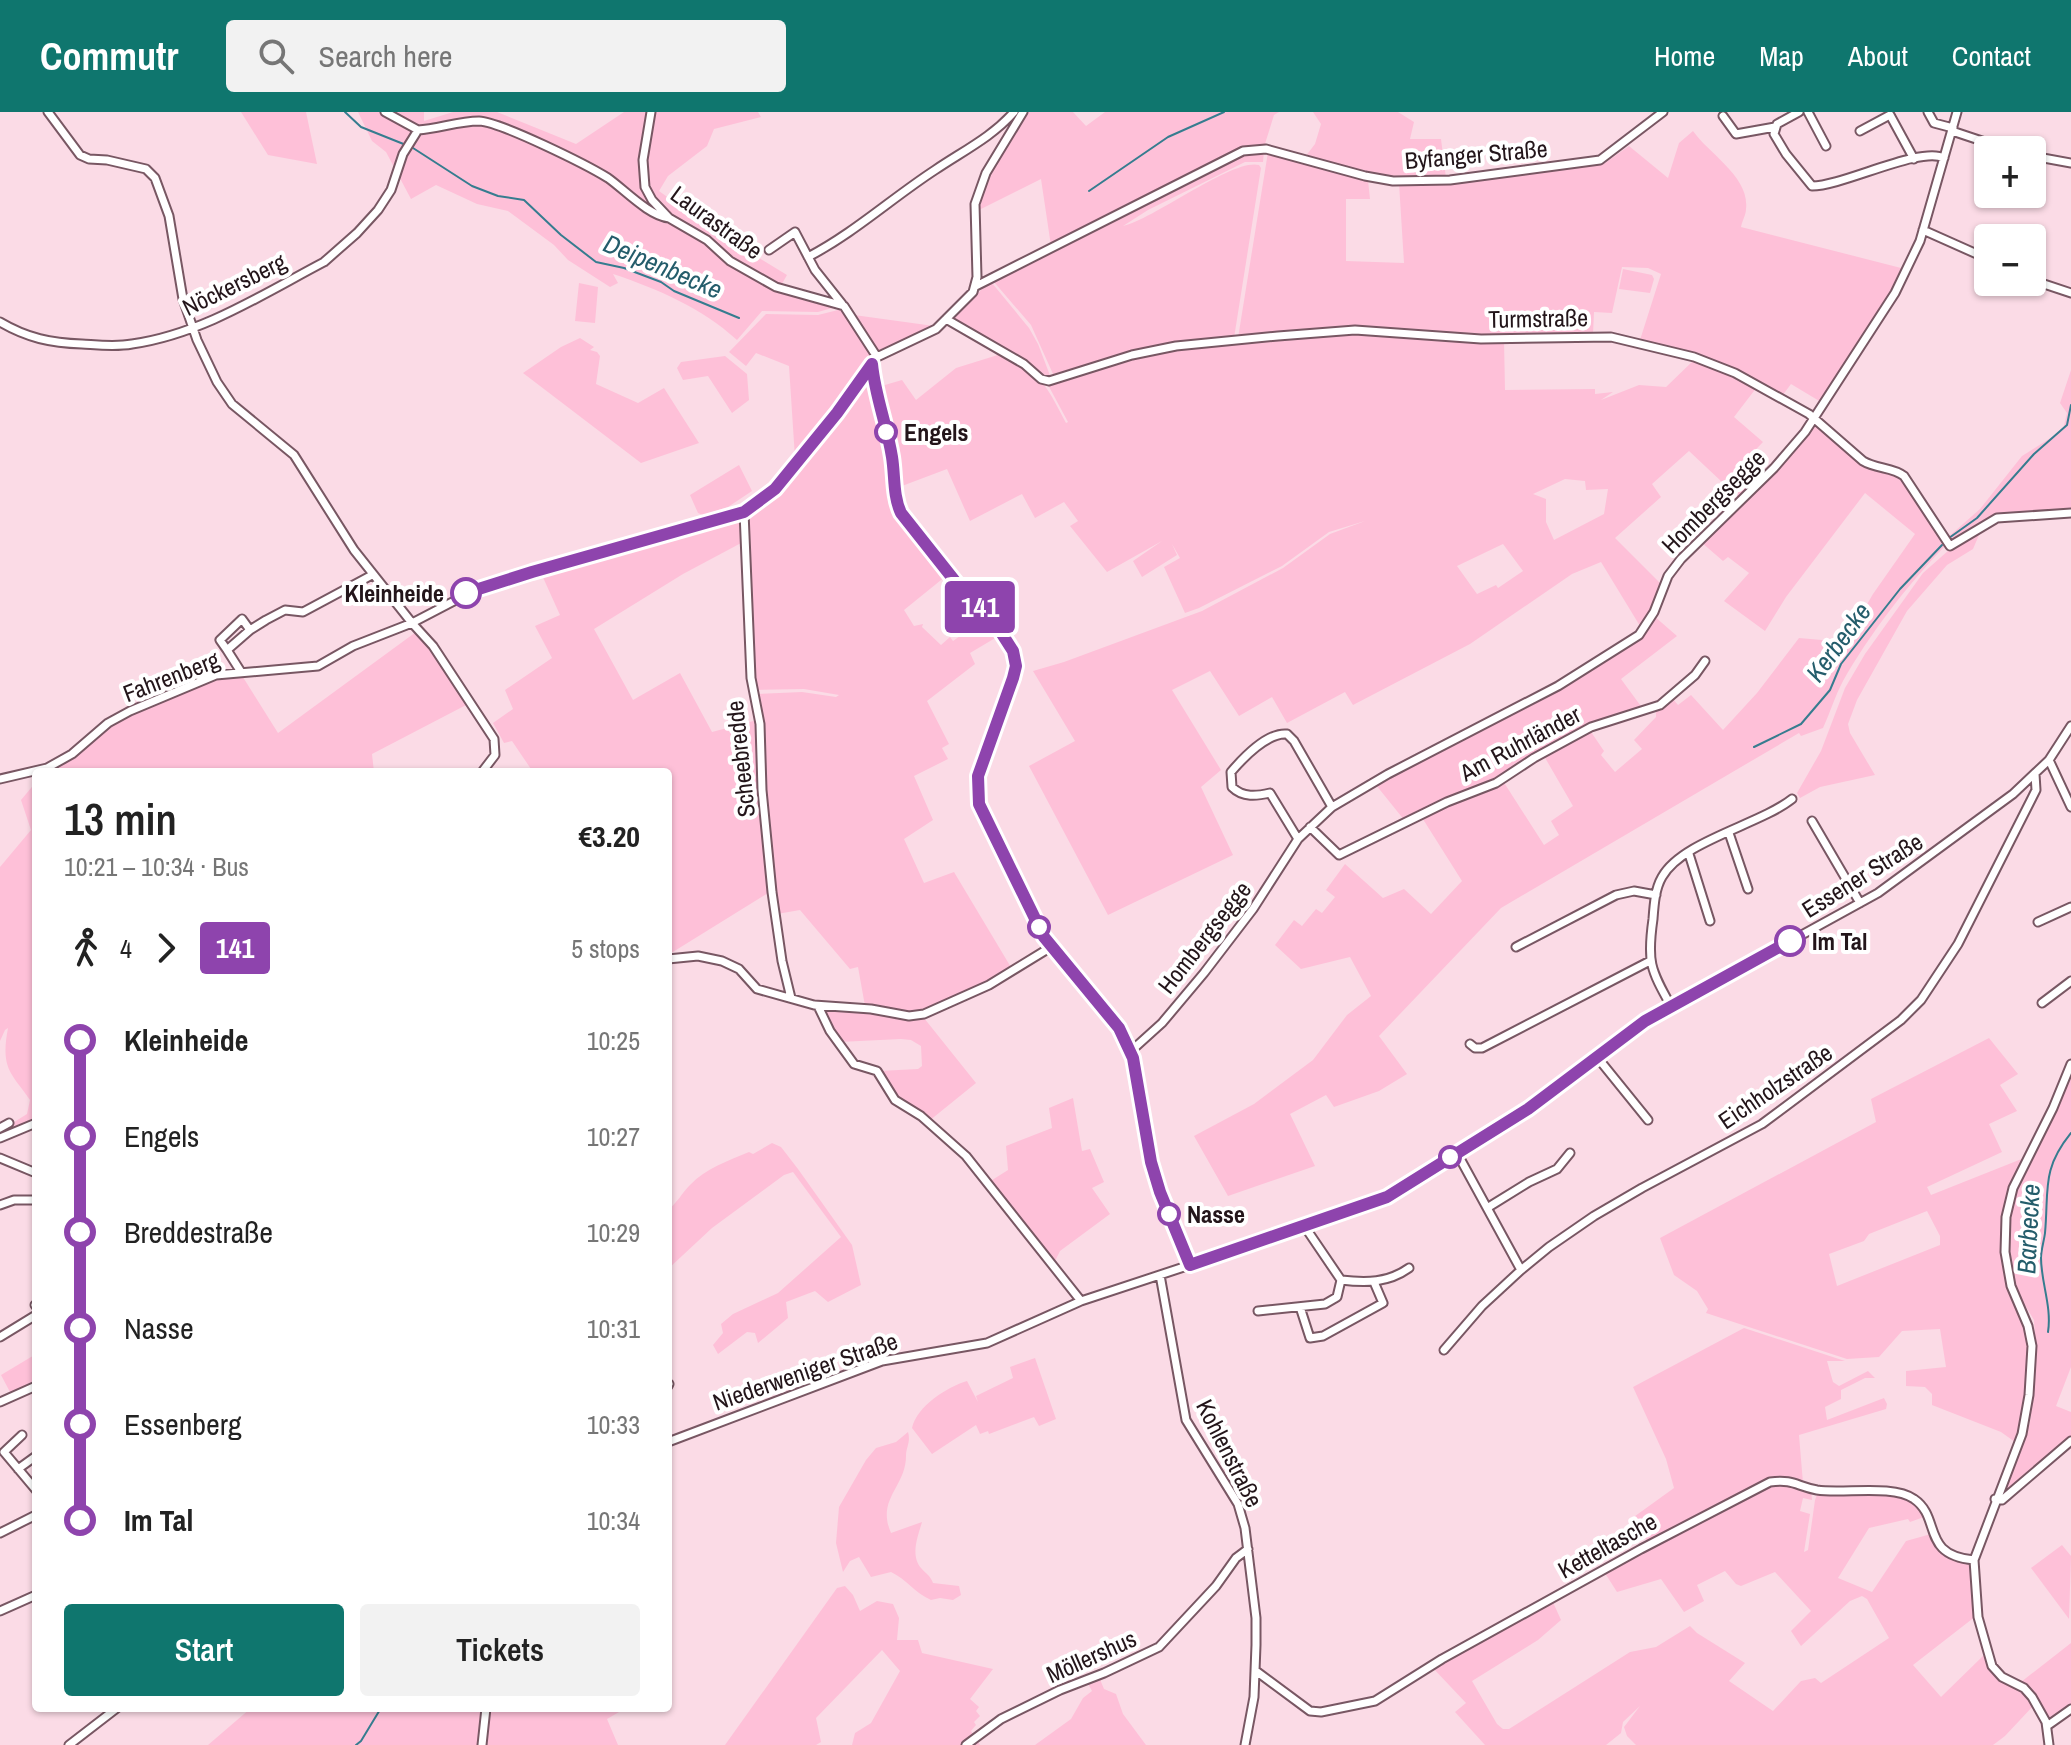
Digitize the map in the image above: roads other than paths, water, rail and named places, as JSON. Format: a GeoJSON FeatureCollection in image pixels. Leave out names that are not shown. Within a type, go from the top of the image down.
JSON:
{"type":"FeatureCollection","features":[{"type":"Feature","properties":{"kind":"street"},"geometry":{"type":"LineString","coordinates":[[48,112],[80,155],[146,169],[155,178],[169,216],[176,266],[193,329],[217,382],[232,404],[294,455],[372,575],[433,646],[494,739],[495,755],[485,768]]}},
{"type":"Feature","properties":{"kind":"street"},"geometry":{"type":"LineString","coordinates":[[385,112],[418,130],[472,121],[491,123],[586,165],[626,190],[656,215],[669,218]]}},
{"type":"Feature","properties":{"kind":"street","name":"Laurastraße"},"geometry":{"type":"LineString","coordinates":[[651,112],[643,160],[645,187],[652,200],[669,218],[707,240],[730,261],[776,287],[844,306]]}},
{"type":"Feature","properties":{"kind":"street"},"geometry":{"type":"LineString","coordinates":[[808,257],[993,133],[1014,112]]}},
{"type":"Feature","properties":{"kind":"street"},"geometry":{"type":"LineString","coordinates":[[412,623],[479,588],[744,512],[775,489],[837,413],[874,360],[931,332],[970,296],[976,286],[975,204],[986,173],[1023,112]]}},
{"type":"Feature","properties":{"kind":"street","name":"Byfanger Straße"},"geometry":{"type":"LineString","coordinates":[[976,286],[1243,151],[1266,149],[1393,181],[1450,180],[1600,160],[1663,112]]}},
{"type":"Feature","properties":{"kind":"street"},"geometry":{"type":"LineString","coordinates":[[1723,116],[1736,134],[1775,127],[1799,112]]}},
{"type":"Feature","properties":{"kind":"street"},"geometry":{"type":"LineString","coordinates":[[1808,112],[1826,146]]}},
{"type":"Feature","properties":{"kind":"street"},"geometry":{"type":"LineString","coordinates":[[1928,112],[1934,123],[1974,138]]}},
{"type":"Feature","properties":{"kind":"street","name":"Hombergsegge"},"geometry":{"type":"LineString","coordinates":[[1131,1051],[1162,1023],[1204,973],[1253,909],[1298,839],[1332,807],[1388,774],[1558,686],[1636,637],[1649,620],[1665,582],[1677,564],[1774,468],[1815,419],[1895,293],[1916,253],[1957,112]]}},
{"type":"Feature","properties":{"kind":"street"},"geometry":{"type":"LineString","coordinates":[[1860,131],[1890,115],[1914,159]]}},
{"type":"Feature","properties":{"kind":"street"},"geometry":{"type":"LineString","coordinates":[[1775,127],[1778,143],[1812,186],[1914,159],[1937,155],[1944,158]]}},
{"type":"Feature","properties":{"kind":"street","name":"Nöckersberg"},"geometry":{"type":"LineString","coordinates":[[0,322],[24,335],[45,341],[106,345],[131,345],[193,329],[324,262],[342,248],[378,210],[391,190],[403,154],[418,130]]}},
{"type":"Feature","properties":{"kind":"street"},"geometry":{"type":"LineString","coordinates":[[2046,159],[2071,163]]}},
{"type":"Feature","properties":{"kind":"street"},"geometry":{"type":"LineString","coordinates":[[1923,230],[1974,253]]}},
{"type":"Feature","properties":{"kind":"street","name":"Laurastraße"},"geometry":{"type":"LineString","coordinates":[[769,250],[795,232],[815,270],[844,306],[874,360]]}},
{"type":"Feature","properties":{"kind":"street"},"geometry":{"type":"LineString","coordinates":[[2046,285],[2071,293]]}},
{"type":"Feature","properties":{"kind":"street","name":"Turmstraße"},"geometry":{"type":"LineString","coordinates":[[946,319],[1024,364],[1041,379],[1049,381],[1132,355],[1176,346],[1278,336],[1355,330],[1481,339],[1611,337],[1714,364],[1783,399],[1815,419],[1863,461],[1904,476],[1950,546],[1997,518],[2071,513]]}},
{"type":"Feature","properties":{"kind":"street"},"geometry":{"type":"LineString","coordinates":[[874,360],[875,391],[892,456],[901,513],[962,590],[997,626],[1013,651],[1016,666],[1013,678],[981,763],[977,795],[982,812],[1051,947],[1109,1015],[1131,1051],[1151,1162],[1190,1265]]}},
{"type":"Feature","properties":{"kind":"street","name":"Scheebredde"},"geometry":{"type":"LineString","coordinates":[[744,512],[751,678],[760,724],[762,790],[772,892],[791,998]]}},
{"type":"Feature","properties":{"kind":"street"},"geometry":{"type":"LineString","coordinates":[[227,650],[250,630],[285,610],[303,612],[372,575]]}},
{"type":"Feature","properties":{"kind":"street"},"geometry":{"type":"LineString","coordinates":[[241,672],[220,640],[242,619],[250,630]]}},
{"type":"Feature","properties":{"kind":"street","name":"Fahrenberg"},"geometry":{"type":"LineString","coordinates":[[47,768],[79,748],[113,720],[216,675],[318,666],[353,646],[412,623]]}},
{"type":"Feature","properties":{"kind":"street","name":"Am Ruhrländer"},"geometry":{"type":"LineString","coordinates":[[1310,827],[1339,855],[1447,802],[1496,783],[1591,727],[1660,705],[1683,687],[1705,661]]}},
{"type":"Feature","properties":{"kind":"street","name":"Essener Straße"},"geometry":{"type":"LineString","coordinates":[[1092,1297],[1387,1197],[1528,1109],[1645,1021],[1860,903],[1945,847],[2035,774],[2049,760],[2071,726]]}},
{"type":"Feature","properties":{"kind":"street"},"geometry":{"type":"LineString","coordinates":[[1298,839],[1270,793],[1256,796],[1239,793],[1232,787],[1231,772],[1238,764],[1276,735],[1287,734],[1332,807]]}},
{"type":"Feature","properties":{"kind":"street"},"geometry":{"type":"LineString","coordinates":[[2049,760],[2071,807]]}},
{"type":"Feature","properties":{"kind":"street","name":"Fahrenberg"},"geometry":{"type":"LineString","coordinates":[[0,779],[32,772]]}},
{"type":"Feature","properties":{"kind":"street","name":"Eichholzstraße"},"geometry":{"type":"LineString","coordinates":[[1444,1350],[1482,1306],[1521,1270],[1594,1216],[1762,1124],[1901,1020],[1921,1000],[1958,944],[2036,790],[2035,774]]}},
{"type":"Feature","properties":{"kind":"street"},"geometry":{"type":"LineString","coordinates":[[1671,1006],[1657,982],[1650,961],[1649,948],[1660,880],[1668,868],[1689,854],[1792,799]]}},
{"type":"Feature","properties":{"kind":"street"},"geometry":{"type":"LineString","coordinates":[[1812,821],[1860,903]]}},
{"type":"Feature","properties":{"kind":"street"},"geometry":{"type":"LineString","coordinates":[[1729,833],[1748,889]]}},
{"type":"Feature","properties":{"kind":"street"},"geometry":{"type":"LineString","coordinates":[[1689,854],[1710,921]]}},
{"type":"Feature","properties":{"kind":"street"},"geometry":{"type":"LineString","coordinates":[[1516,947],[1616,895],[1634,891],[1656,895]]}},
{"type":"Feature","properties":{"kind":"street"},"geometry":{"type":"LineString","coordinates":[[2038,922],[2071,907]]}},
{"type":"Feature","properties":{"kind":"street"},"geometry":{"type":"LineString","coordinates":[[672,959],[698,956],[722,961],[739,969],[757,989],[818,1006],[871,1009],[909,1016],[924,1014],[989,985],[1051,947]]}},
{"type":"Feature","properties":{"kind":"street"},"geometry":{"type":"LineString","coordinates":[[1470,1044],[1482,1048],[1650,961]]}},
{"type":"Feature","properties":{"kind":"street"},"geometry":{"type":"LineString","coordinates":[[2042,1003],[2071,981]]}},
{"type":"Feature","properties":{"kind":"street"},"geometry":{"type":"LineString","coordinates":[[818,1006],[830,1031],[854,1064],[877,1071],[895,1100],[921,1116],[966,1156],[1081,1301]]}},
{"type":"Feature","properties":{"kind":"street"},"geometry":{"type":"LineString","coordinates":[[1597,1057],[1648,1120]]}},
{"type":"Feature","properties":{"kind":"street"},"geometry":{"type":"LineString","coordinates":[[2049,1745],[2047,1726],[2029,1693],[2002,1677],[1992,1666],[1978,1617],[1974,1560],[2025,1423],[2031,1364],[2028,1326],[2011,1286],[2007,1264],[2006,1217],[2013,1188],[2071,1064]]}},
{"type":"Feature","properties":{"kind":"street"},"geometry":{"type":"LineString","coordinates":[[0,1128],[9,1123]]}},
{"type":"Feature","properties":{"kind":"street"},"geometry":{"type":"LineString","coordinates":[[0,1138],[32,1125]]}},
{"type":"Feature","properties":{"kind":"street"},"geometry":{"type":"LineString","coordinates":[[1457,1153],[1521,1270]]}},
{"type":"Feature","properties":{"kind":"street"},"geometry":{"type":"LineString","coordinates":[[1487,1208],[1557,1169],[1570,1153]]}},
{"type":"Feature","properties":{"kind":"street"},"geometry":{"type":"LineString","coordinates":[[0,1158],[32,1171]]}},
{"type":"Feature","properties":{"kind":"street"},"geometry":{"type":"LineString","coordinates":[[0,1205],[14,1200],[32,1200]]}},
{"type":"Feature","properties":{"kind":"street"},"geometry":{"type":"LineString","coordinates":[[1258,1311],[1331,1302],[1337,1297],[1341,1280],[1305,1227]]}},
{"type":"Feature","properties":{"kind":"street"},"geometry":{"type":"LineString","coordinates":[[1341,1280],[1374,1282],[1395,1277],[1409,1268]]}},
{"type":"Feature","properties":{"kind":"street","name":"Kohlenstraße"},"geometry":{"type":"LineString","coordinates":[[1160,1275],[1183,1412],[1190,1429],[1238,1504],[1248,1549],[1256,1618],[1256,1671],[1245,1745]]}},
{"type":"Feature","properties":{"kind":"street"},"geometry":{"type":"LineString","coordinates":[[1300,1307],[1310,1338],[1323,1336],[1383,1303],[1374,1282]]}},
{"type":"Feature","properties":{"kind":"street","name":"Niederweniger Straße"},"geometry":{"type":"LineString","coordinates":[[672,1440],[882,1361],[968,1348],[1000,1339],[1092,1297]]}},
{"type":"Feature","properties":{"kind":"street"},"geometry":{"type":"LineString","coordinates":[[0,1337],[32,1317]]}},
{"type":"Feature","properties":{"kind":"street"},"geometry":{"type":"LineString","coordinates":[[0,1402],[32,1388]]}},
{"type":"Feature","properties":{"kind":"street"},"geometry":{"type":"LineString","coordinates":[[22,1435],[4,1452],[32,1485]]}},
{"type":"Feature","properties":{"kind":"street"},"geometry":{"type":"LineString","coordinates":[[1995,1499],[2002,1500],[2071,1441]]}},
{"type":"Feature","properties":{"kind":"street"},"geometry":{"type":"LineString","coordinates":[[18,1469],[32,1459]]}},
{"type":"Feature","properties":{"kind":"street","name":"Ketteltasche"},"geometry":{"type":"LineString","coordinates":[[1256,1671],[1310,1711],[1321,1712],[1370,1703],[1442,1659],[1694,1519],[1739,1500],[1770,1482],[1790,1480],[1815,1489],[1895,1493],[1911,1497],[1920,1505],[1944,1550],[1956,1558],[1974,1560]]}},
{"type":"Feature","properties":{"kind":"street"},"geometry":{"type":"LineString","coordinates":[[0,1533],[32,1517]]}},
{"type":"Feature","properties":{"kind":"street","name":"Möllershus"},"geometry":{"type":"LineString","coordinates":[[966,1745],[1001,1719],[1159,1647],[1216,1586],[1236,1558],[1248,1549]]}},
{"type":"Feature","properties":{"kind":"street"},"geometry":{"type":"LineString","coordinates":[[0,1611],[32,1597]]}},
{"type":"Feature","properties":{"kind":"street"},"geometry":{"type":"LineString","coordinates":[[2047,1726],[2071,1709]]}},
{"type":"Feature","properties":{"kind":"street"},"geometry":{"type":"LineString","coordinates":[[69,1745],[112,1712]]}},
{"type":"Feature","properties":{"kind":"street"},"geometry":{"type":"LineString","coordinates":[[482,1745],[486,1712]]}},
{"type":"Feature","properties":{"kind":"waterway","name":"Deipenbecke"},"geometry":{"type":"LineString","coordinates":[[345,112],[361,127],[406,145]]}},
{"type":"Feature","properties":{"kind":"waterway"},"geometry":{"type":"LineString","coordinates":[[1089,191],[1168,137],[1224,112]]}},
{"type":"Feature","properties":{"kind":"waterway","name":"Deipenbecke"},"geometry":{"type":"LineString","coordinates":[[413,148],[472,186],[498,196],[524,200],[596,262],[624,268],[661,282],[674,291],[739,318]]}},
{"type":"Feature","properties":{"kind":"waterway","name":"Kerbecke"},"geometry":{"type":"LineString","coordinates":[[1949,538],[1977,518],[2034,454],[2067,425],[2071,405]]}},
{"type":"Feature","properties":{"kind":"waterway","name":"Kerbecke"},"geometry":{"type":"LineString","coordinates":[[1754,747],[1801,724],[1830,690],[1841,664],[1900,589],[1942,545]]}},
{"type":"Feature","properties":{"kind":"waterway","name":"Barbecke"},"geometry":{"type":"LineString","coordinates":[[2048,1332],[2049,1313],[2041,1258],[2048,1181],[2055,1158],[2071,1133]]}},
{"type":"Feature","properties":{"kind":"waterway"},"geometry":{"type":"LineString","coordinates":[[356,1745],[379,1712]]}},
{"type":"Feature","properties":{"kind":"place","name":"Engels"},"geometry":{"type":"Point","coordinates":[886,432]}},
{"type":"Feature","properties":{"kind":"place","name":"Kleinheide"},"geometry":{"type":"Point","coordinates":[466,593]}},
{"type":"Feature","properties":{"kind":"place","name":"Im Tal"},"geometry":{"type":"Point","coordinates":[1790,941]}},
{"type":"Feature","properties":{"kind":"place","name":"Nasse"},"geometry":{"type":"Point","coordinates":[1169,1214]}}]}
